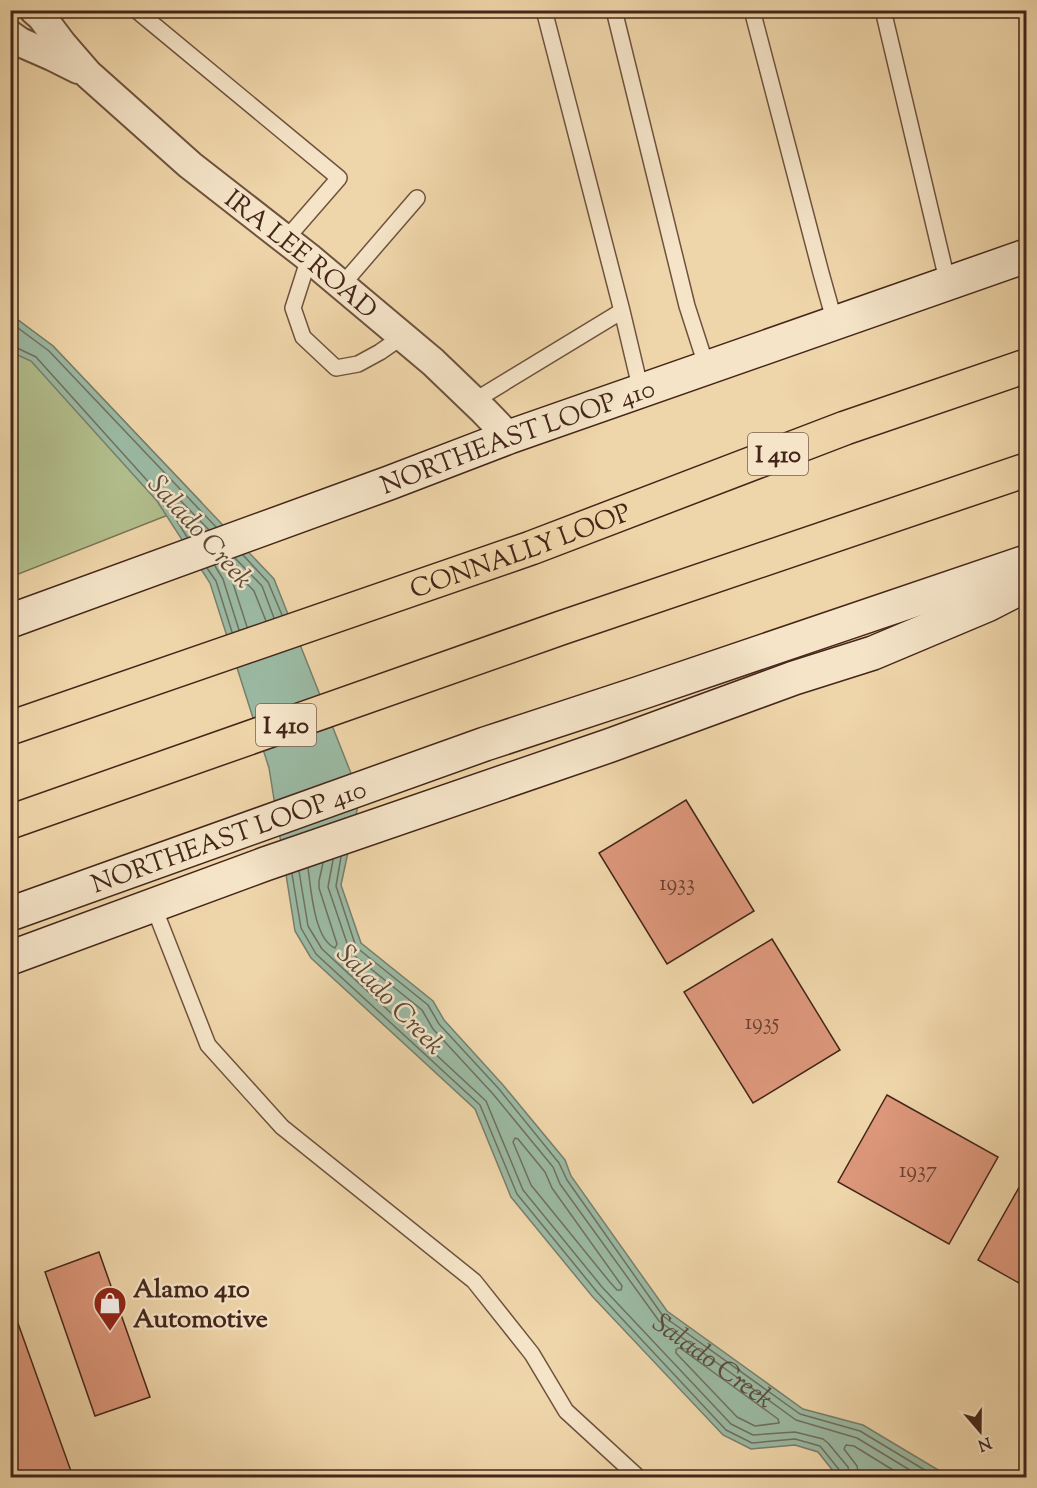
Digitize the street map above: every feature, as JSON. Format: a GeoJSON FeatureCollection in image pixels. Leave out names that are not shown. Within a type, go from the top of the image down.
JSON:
{"type":"FeatureCollection","features":[{"type":"Feature","properties":{"kind":"highway"},"geometry":{"type":"LineString","coordinates":[[845,428],[1026,342]]}},
{"type":"Feature","properties":{"kind":"highway","name":"CONNALLY LOOP"},"geometry":{"type":"LineString","coordinates":[[10,728],[531,548],[845,428],[1026,366]]}},
{"type":"Feature","properties":{"kind":"highway","name":"I 410"},"geometry":{"type":"LineString","coordinates":[[10,822],[561,628],[1026,470]]}},
{"type":"Feature","properties":{"kind":"main road","name":"NORTHEAST LOOP 410"},"geometry":{"type":"LineString","coordinates":[[10,621],[509,437],[1026,256]]}},
{"type":"Feature","properties":{"kind":"main road","name":"NORTHEAST LOOP 410"},"geometry":{"type":"LineString","coordinates":[[10,914],[485,744],[1026,562]]}},
{"type":"Feature","properties":{"kind":"main road"},"geometry":{"type":"LineString","coordinates":[[10,958],[264,864],[611,745],[794,678],[873,653],[987,605],[1026,585]]}},
{"type":"Feature","properties":{"kind":"street","name":"IRA LEE ROAD"},"geometry":{"type":"LineString","coordinates":[[34,10],[88,74],[190,165],[286,239],[403,336],[474,401],[509,437]]}},
{"type":"Feature","properties":{"kind":"street","name":"IRA LEE ROAD"},"geometry":{"type":"LineString","coordinates":[[10,35],[88,74]]}},
{"type":"Feature","properties":{"kind":"lane"},"geometry":{"type":"LineString","coordinates":[[136,10],[339,178],[286,239]]}},
{"type":"Feature","properties":{"kind":"lane"},"geometry":{"type":"LineString","coordinates":[[544,10],[641,391]]}},
{"type":"Feature","properties":{"kind":"lane"},"geometry":{"type":"LineString","coordinates":[[614,10],[687,306],[707,368]]}},
{"type":"Feature","properties":{"kind":"lane"},"geometry":{"type":"LineString","coordinates":[[752,10],[835,323]]}},
{"type":"Feature","properties":{"kind":"lane"},"geometry":{"type":"LineString","coordinates":[[883,10],[948,284]]}},
{"type":"Feature","properties":{"kind":"lane"},"geometry":{"type":"LineString","coordinates":[[342,285],[417,198]]}},
{"type":"Feature","properties":{"kind":"lane"},"geometry":{"type":"LineString","coordinates":[[309,258],[293,308],[303,337],[336,368],[358,364],[403,336]]}},
{"type":"Feature","properties":{"kind":"lane"},"geometry":{"type":"LineString","coordinates":[[474,401],[622,311]]}},
{"type":"Feature","properties":{"kind":"lane"},"geometry":{"type":"LineString","coordinates":[[153,905],[208,1045],[282,1127],[474,1281],[532,1354],[566,1411],[639,1478]]}},
{"type":"Feature","properties":{"kind":"shaded area"},"geometry":{"type":"Polygon","coordinates":[[[10,314],[53,346],[201,502],[11,577],[10,314]]]}},
{"type":"Feature","properties":{"kind":"water","name":"Salado Creek"},"geometry":{"type":"Polygon","coordinates":[[[10,314],[53,346],[274,579],[360,796],[341,885],[361,943],[433,1001],[444,1020],[503,1085],[565,1160],[571,1176],[667,1311],[803,1409],[863,1425],[950,1477],[838,1477],[818,1452],[795,1445],[751,1449],[723,1435],[592,1296],[511,1197],[475,1109],[311,958],[295,931],[269,768],[210,583],[157,501],[31,361],[11,352],[10,314]]]}},
{"type":"Feature","properties":{"kind":"building"},"geometry":{"type":"Polygon","coordinates":[[[686,800],[754,911],[667,964],[599,853],[686,800]]]}},
{"type":"Feature","properties":{"kind":"building"},"geometry":{"type":"Polygon","coordinates":[[[772,939],[840,1050],[753,1103],[684,992],[772,939]]]}},
{"type":"Feature","properties":{"kind":"building"},"geometry":{"type":"Polygon","coordinates":[[[887,1095],[998,1157],[949,1244],[838,1182],[887,1095]]]}},
{"type":"Feature","properties":{"kind":"building"},"geometry":{"type":"Polygon","coordinates":[[[1026,1175],[1026,1287],[978,1260],[1026,1175]]]}},
{"type":"Feature","properties":{"kind":"building"},"geometry":{"type":"Polygon","coordinates":[[[99,1252],[150,1397],[95,1416],[45,1272],[99,1252]]]}},
{"type":"Feature","properties":{"kind":"building"},"geometry":{"type":"Polygon","coordinates":[[[10,1301],[72,1474],[63,1478],[10,1478],[10,1301]]]}},
{"type":"Feature","properties":{"kind":"place","name":"Alamo 410 Automotive"},"geometry":{"type":"Point","coordinates":[110,1332]}}]}
